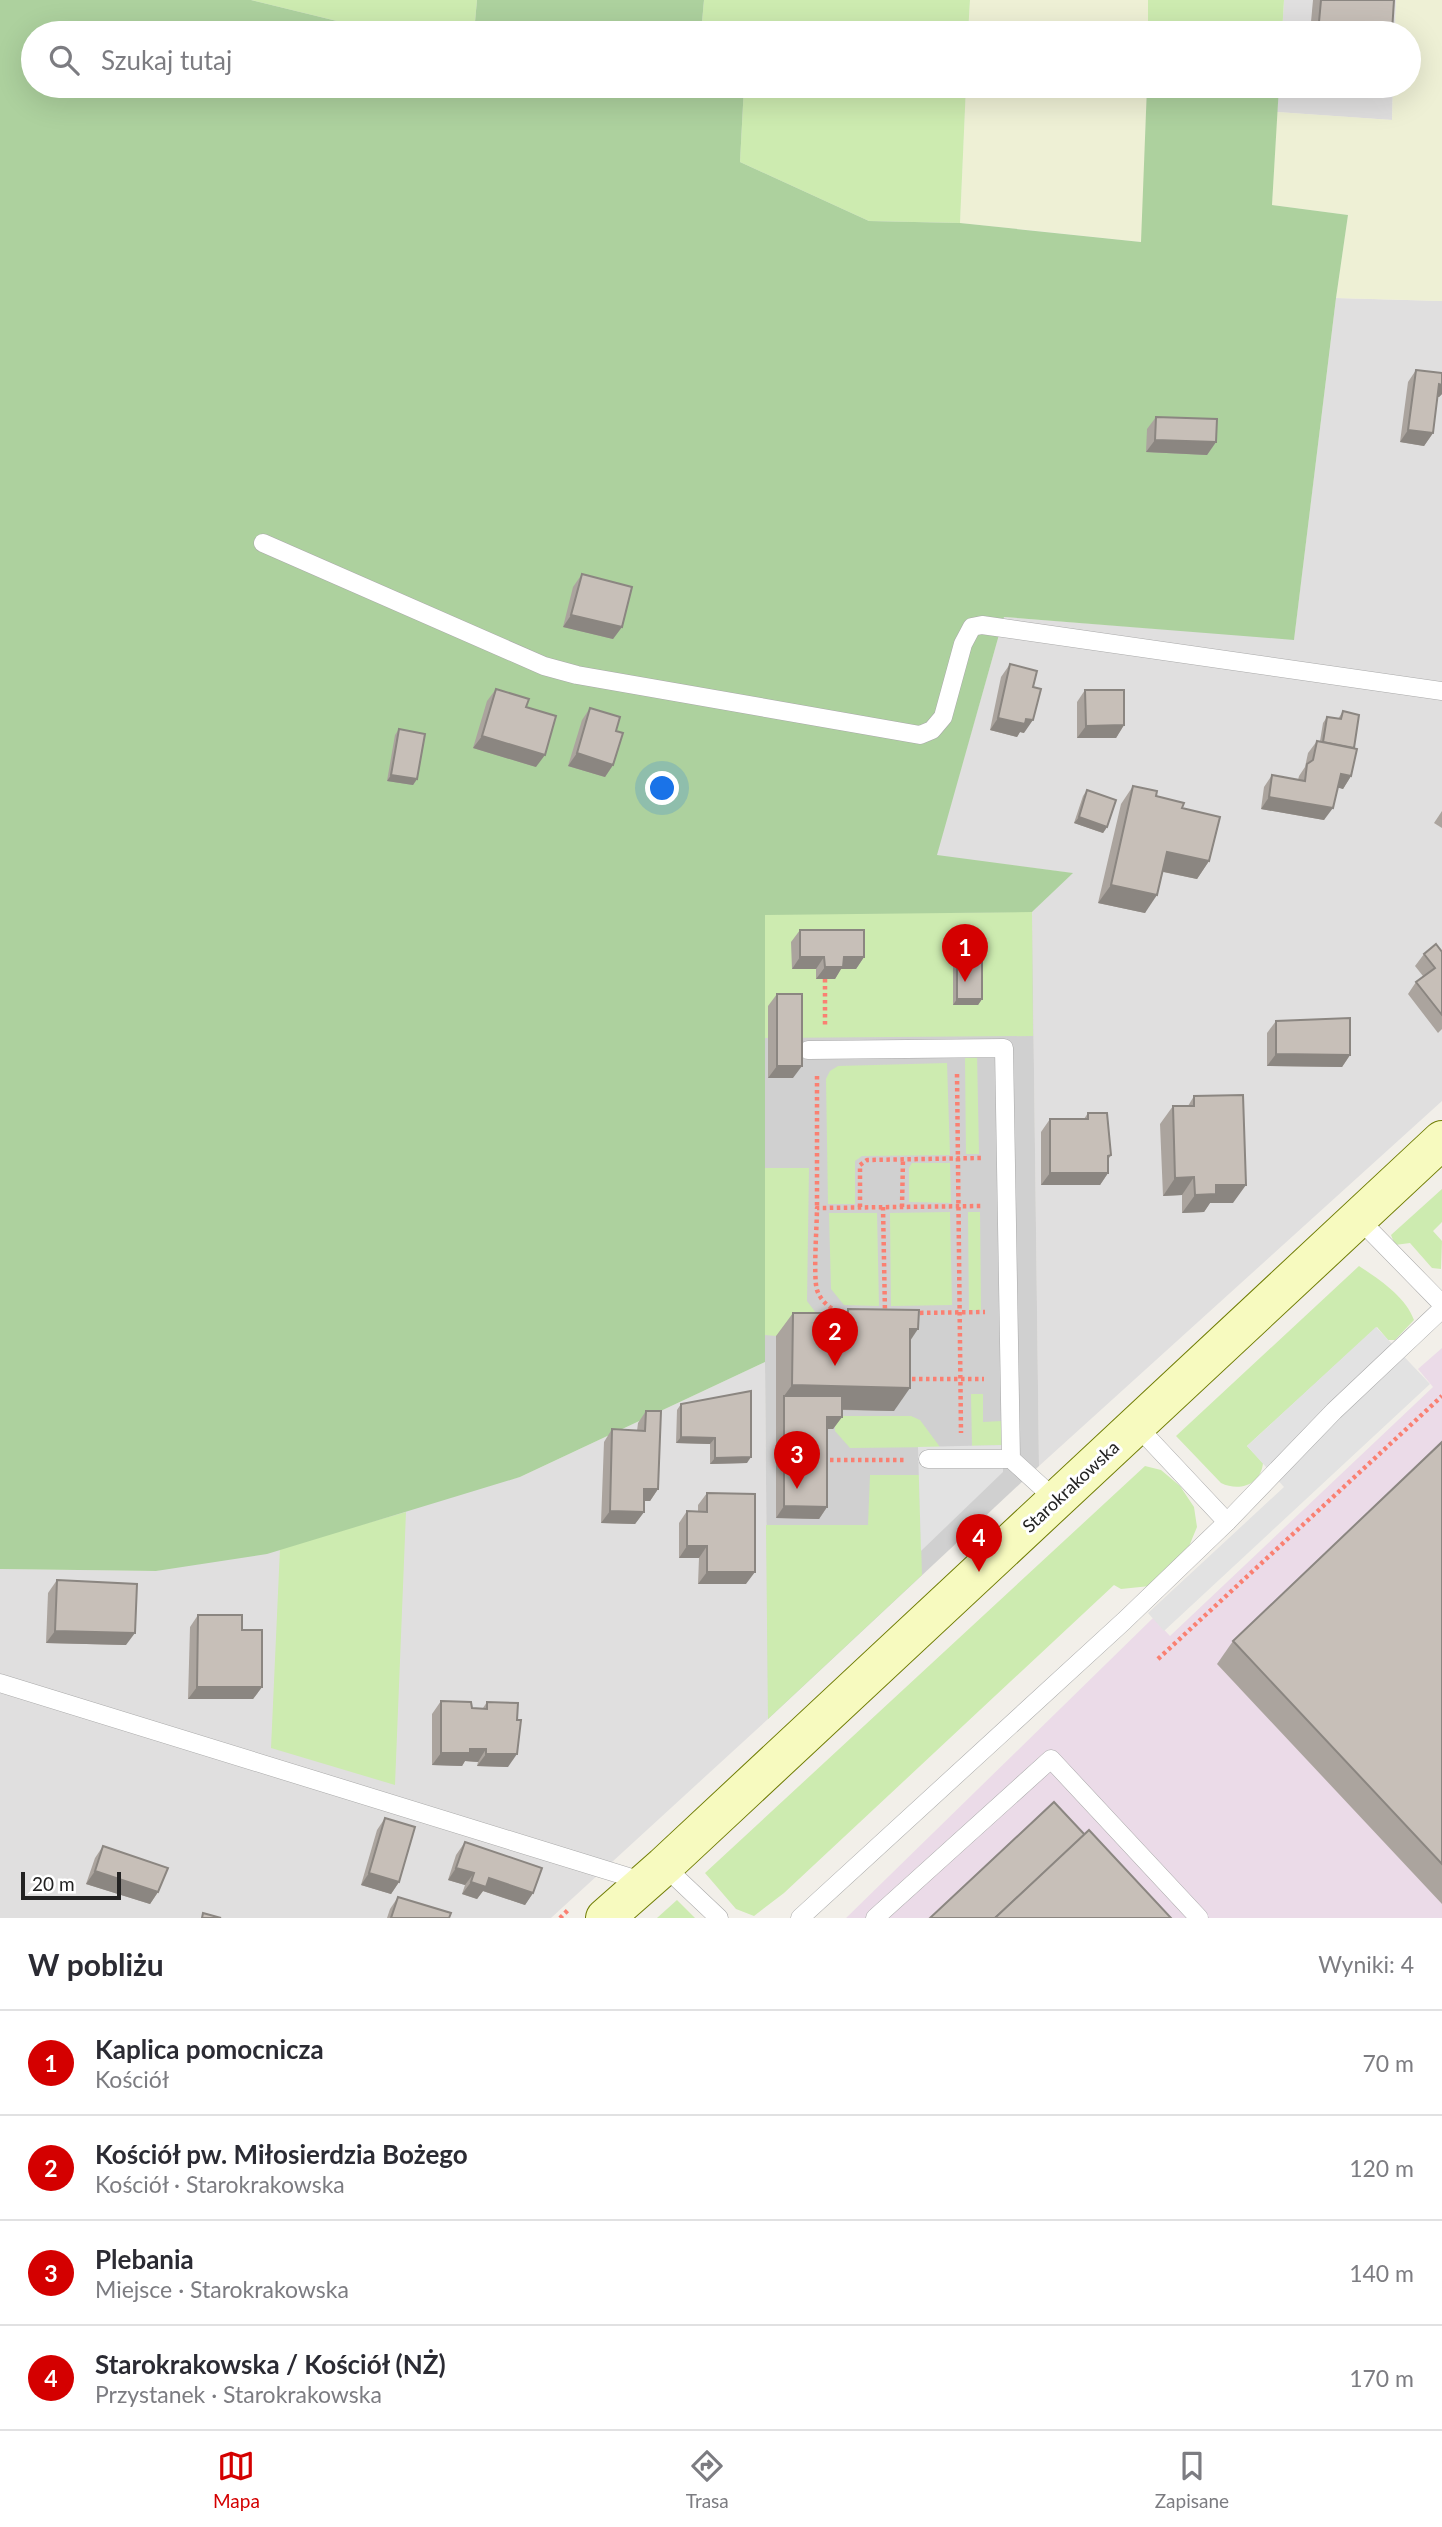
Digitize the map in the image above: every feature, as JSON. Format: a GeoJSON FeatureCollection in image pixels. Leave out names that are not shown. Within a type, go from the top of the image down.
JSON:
{"type":"FeatureCollection","features":[{"type":"Feature","properties":{"kind":"street","name":"Starokrakowska"},"geometry":{"type":"LineString","coordinates":[[605,1918],[1442,1140]]}},
{"type":"Feature","properties":{"kind":"lane"},"geometry":{"type":"LineString","coordinates":[[263,543],[544,666],[577,675],[920,735],[932,730],[943,718],[963,644],[972,627],[982,625],[1442,691]]}},
{"type":"Feature","properties":{"kind":"lane"},"geometry":{"type":"LineString","coordinates":[[817,1050],[1004,1048],[1011,1459]]}},
{"type":"Feature","properties":{"kind":"lane"},"geometry":{"type":"LineString","coordinates":[[800,1918],[1114,1630],[1227,1522],[1334,1411],[1442,1307],[1358,1218]]}},
{"type":"Feature","properties":{"kind":"lane"},"geometry":{"type":"LineString","coordinates":[[1136,1425],[1227,1522]]}},
{"type":"Feature","properties":{"kind":"lane"},"geometry":{"type":"LineString","coordinates":[[928,1460],[1011,1459],[1056,1500]]}},
{"type":"Feature","properties":{"kind":"lane"},"geometry":{"type":"LineString","coordinates":[[0,1683],[655,1874],[719,1918]]}},
{"type":"Feature","properties":{"kind":"lane"},"geometry":{"type":"LineString","coordinates":[[875,1918],[1051,1759],[1199,1918]]}},
{"type":"Feature","properties":{"kind":"path"},"geometry":{"type":"LineString","coordinates":[[825,979],[817,1050],[816,1288],[823,1302],[840,1313],[851,1313]]}},
{"type":"Feature","properties":{"kind":"path"},"geometry":{"type":"LineString","coordinates":[[957,1049],[961,1459]]}},
{"type":"Feature","properties":{"kind":"path"},"geometry":{"type":"LineString","coordinates":[[860,1207],[860,1165],[867,1160],[1006,1157]]}},
{"type":"Feature","properties":{"kind":"path"},"geometry":{"type":"LineString","coordinates":[[902,1207],[903,1159]]}},
{"type":"Feature","properties":{"kind":"path"},"geometry":{"type":"LineString","coordinates":[[817,1208],[1007,1206]]}},
{"type":"Feature","properties":{"kind":"path"},"geometry":{"type":"LineString","coordinates":[[883,1207],[885,1313]]}},
{"type":"Feature","properties":{"kind":"path"},"geometry":{"type":"LineString","coordinates":[[910,1313],[1009,1312]]}},
{"type":"Feature","properties":{"kind":"path"},"geometry":{"type":"LineString","coordinates":[[874,1313],[897,1313]]}},
{"type":"Feature","properties":{"kind":"path"},"geometry":{"type":"LineString","coordinates":[[894,1379],[1010,1379]]}},
{"type":"Feature","properties":{"kind":"path"},"geometry":{"type":"LineString","coordinates":[[1158,1659],[1442,1396]]}},
{"type":"Feature","properties":{"kind":"path"},"geometry":{"type":"LineString","coordinates":[[819,1460],[928,1460]]}},
{"type":"Feature","properties":{"kind":"shaded area"},"geometry":{"type":"Polygon","coordinates":[[[1284,0],[1396,0],[1395,21],[1283,21],[1284,0]]]}},
{"type":"Feature","properties":{"kind":"shaded area"},"geometry":{"type":"Polygon","coordinates":[[[1278,98],[1393,98],[1392,120],[1277,112],[1278,98]]]}},
{"type":"Feature","properties":{"kind":"shaded area"},"geometry":{"type":"Polygon","coordinates":[[[1336,298],[1442,301],[1442,1101],[1039,1466],[1032,912],[1072,873],[936,856],[1004,617],[1294,639],[1336,298]]]}},
{"type":"Feature","properties":{"kind":"shaded area"},"geometry":{"type":"Polygon","coordinates":[[[1032,912],[1039,1466],[768,1719],[765,914],[1032,912]]]}},
{"type":"Feature","properties":{"kind":"shaded area"},"geometry":{"type":"Polygon","coordinates":[[[1376,1327],[1430,1384],[1164,1631],[1148,1613],[1284,1487],[1247,1446],[1376,1327]]]}},
{"type":"Feature","properties":{"kind":"shaded area"},"geometry":{"type":"Polygon","coordinates":[[[1442,1348],[1442,1918],[846,1918],[1153,1618],[1170,1636],[1433,1387],[1418,1369],[1442,1348]]]}},
{"type":"Feature","properties":{"kind":"shaded area"},"geometry":{"type":"Polygon","coordinates":[[[765,1362],[768,1719],[551,1918],[0,1918],[0,1569],[156,1571],[520,1477],[765,1362]]]}},
{"type":"Feature","properties":{"kind":"shaded area"},"geometry":{"type":"Polygon","coordinates":[[[1003,1445],[1003,1472],[921,1551],[918,1447],[1003,1445]]]}},
{"type":"Feature","properties":{"kind":"green space"},"geometry":{"type":"Polygon","coordinates":[[[0,0],[251,0],[337,21],[21,21],[21,98],[743,98],[740,162],[869,221],[960,223],[1141,242],[1147,98],[1278,98],[1272,205],[1348,215],[1294,640],[1004,617],[937,855],[1073,873],[1032,912],[765,915],[765,1362],[520,1477],[267,1554],[156,1571],[0,1569],[0,0]]]}},
{"type":"Feature","properties":{"kind":"green space"},"geometry":{"type":"Polygon","coordinates":[[[251,0],[477,0],[475,21],[337,21],[251,0]]]}},
{"type":"Feature","properties":{"kind":"green space"},"geometry":{"type":"Polygon","coordinates":[[[477,0],[704,0],[702,21],[475,21],[477,0]]]}},
{"type":"Feature","properties":{"kind":"green space"},"geometry":{"type":"Polygon","coordinates":[[[704,0],[970,0],[969,21],[702,21],[704,0]]]}},
{"type":"Feature","properties":{"kind":"green space"},"geometry":{"type":"Polygon","coordinates":[[[970,0],[1148,0],[1148,21],[969,21],[970,0]]]}},
{"type":"Feature","properties":{"kind":"green space"},"geometry":{"type":"Polygon","coordinates":[[[1148,0],[1284,0],[1283,21],[1148,21],[1148,0]]]}},
{"type":"Feature","properties":{"kind":"green space"},"geometry":{"type":"Polygon","coordinates":[[[1396,0],[1442,0],[1442,301],[1336,298],[1348,215],[1272,205],[1277,112],[1392,120],[1393,98],[1421,98],[1421,21],[1395,21],[1396,0]]]}},
{"type":"Feature","properties":{"kind":"green space"},"geometry":{"type":"Polygon","coordinates":[[[743,98],[965,98],[960,223],[869,221],[740,162],[743,98]]]}},
{"type":"Feature","properties":{"kind":"green space"},"geometry":{"type":"Polygon","coordinates":[[[965,98],[1147,98],[1142,242],[960,223],[965,98]]]}},
{"type":"Feature","properties":{"kind":"green space"},"geometry":{"type":"Polygon","coordinates":[[[1032,912],[1033,1036],[765,1038],[765,914],[1032,912]]]}},
{"type":"Feature","properties":{"kind":"green space"},"geometry":{"type":"Polygon","coordinates":[[[965,1055],[977,1055],[979,1154],[966,1154],[965,1055]]]}},
{"type":"Feature","properties":{"kind":"green space"},"geometry":{"type":"Polygon","coordinates":[[[947,1063],[950,1155],[862,1156],[855,1161],[855,1204],[828,1204],[826,1079],[830,1071],[838,1066],[947,1063]]]}},
{"type":"Feature","properties":{"kind":"green space"},"geometry":{"type":"Polygon","coordinates":[[[912,1163],[950,1163],[951,1203],[909,1202],[909,1168],[912,1163]]]}},
{"type":"Feature","properties":{"kind":"green space"},"geometry":{"type":"Polygon","coordinates":[[[765,1168],[809,1168],[807,1301],[816,1313],[835,1320],[776,1336],[765,1335],[765,1168]]]}},
{"type":"Feature","properties":{"kind":"green space"},"geometry":{"type":"Polygon","coordinates":[[[1442,1189],[1442,1222],[1433,1231],[1442,1241],[1441,1269],[1432,1268],[1410,1243],[1395,1245],[1391,1235],[1442,1189]]]}},
{"type":"Feature","properties":{"kind":"green space"},"geometry":{"type":"Polygon","coordinates":[[[950,1212],[952,1305],[891,1306],[890,1213],[950,1212]]]}},
{"type":"Feature","properties":{"kind":"green space"},"geometry":{"type":"Polygon","coordinates":[[[968,1212],[980,1212],[981,1310],[969,1310],[968,1212]]]}},
{"type":"Feature","properties":{"kind":"green space"},"geometry":{"type":"Polygon","coordinates":[[[829,1213],[877,1213],[879,1306],[844,1305],[831,1289],[829,1213]]]}},
{"type":"Feature","properties":{"kind":"green space"},"geometry":{"type":"Polygon","coordinates":[[[1359,1266],[1398,1296],[1414,1320],[1395,1340],[1388,1340],[1377,1327],[1247,1446],[1263,1463],[1254,1481],[1235,1487],[1221,1483],[1176,1436],[1359,1266]]]}},
{"type":"Feature","properties":{"kind":"green space"},"geometry":{"type":"Polygon","coordinates":[[[971,1394],[983,1394],[983,1422],[1002,1421],[1003,1445],[972,1446],[971,1394]]]}},
{"type":"Feature","properties":{"kind":"green space"},"geometry":{"type":"Polygon","coordinates":[[[835,1416],[911,1416],[920,1420],[940,1447],[850,1448],[835,1431],[835,1416]]]}},
{"type":"Feature","properties":{"kind":"green space"},"geometry":{"type":"Polygon","coordinates":[[[1145,1466],[1161,1470],[1180,1486],[1194,1507],[1197,1527],[1185,1556],[1150,1586],[1121,1589],[1114,1585],[784,1893],[754,1916],[736,1909],[705,1873],[1145,1466]]]}},
{"type":"Feature","properties":{"kind":"green space"},"geometry":{"type":"Polygon","coordinates":[[[870,1475],[919,1475],[922,1575],[768,1719],[766,1525],[868,1525],[870,1475]]]}},
{"type":"Feature","properties":{"kind":"green space"},"geometry":{"type":"Polygon","coordinates":[[[406,1512],[395,1785],[271,1748],[280,1548],[406,1512]]]}},
{"type":"Feature","properties":{"kind":"green space"},"geometry":{"type":"Polygon","coordinates":[[[677,1900],[695,1918],[657,1918],[677,1900]]]}},
{"type":"Feature","properties":{"kind":"building"},"geometry":{"type":"Polygon","coordinates":[[[1321,0],[1394,0],[1393,21],[1319,21],[1321,0]]]}},
{"type":"Feature","properties":{"kind":"building"},"geometry":{"type":"Polygon","coordinates":[[[1416,370],[1442,373],[1433,433],[1408,430],[1416,370]]]}},
{"type":"Feature","properties":{"kind":"building"},"geometry":{"type":"Polygon","coordinates":[[[1156,417],[1217,419],[1216,442],[1155,440],[1156,417]]]}},
{"type":"Feature","properties":{"kind":"building"},"geometry":{"type":"Polygon","coordinates":[[[582,574],[632,587],[622,627],[571,615],[582,574]]]}},
{"type":"Feature","properties":{"kind":"building"},"geometry":{"type":"Polygon","coordinates":[[[1010,664],[1037,671],[1033,687],[1041,689],[1033,720],[1026,719],[1025,724],[998,718],[1010,664]]]}},
{"type":"Feature","properties":{"kind":"building"},"geometry":{"type":"Polygon","coordinates":[[[496,689],[529,699],[526,707],[556,716],[545,755],[482,736],[496,689]]]}},
{"type":"Feature","properties":{"kind":"building"},"geometry":{"type":"Polygon","coordinates":[[[1085,690],[1124,690],[1124,725],[1086,726],[1085,690]]]}},
{"type":"Feature","properties":{"kind":"building"},"geometry":{"type":"Polygon","coordinates":[[[590,708],[620,717],[616,731],[623,733],[613,765],[577,753],[590,708]]]}},
{"type":"Feature","properties":{"kind":"building"},"geometry":{"type":"Polygon","coordinates":[[[1343,711],[1359,715],[1354,748],[1323,742],[1327,717],[1341,719],[1343,711]]]}},
{"type":"Feature","properties":{"kind":"building"},"geometry":{"type":"Polygon","coordinates":[[[399,729],[425,734],[417,779],[391,775],[399,729]]]}},
{"type":"Feature","properties":{"kind":"building"},"geometry":{"type":"Polygon","coordinates":[[[1317,741],[1357,749],[1351,776],[1341,774],[1333,808],[1269,797],[1272,775],[1305,781],[1307,764],[1313,760],[1317,741]]]}},
{"type":"Feature","properties":{"kind":"building"},"geometry":{"type":"Polygon","coordinates":[[[1133,786],[1157,791],[1156,796],[1184,803],[1182,808],[1220,817],[1209,861],[1167,852],[1157,895],[1111,885],[1133,786]]]}},
{"type":"Feature","properties":{"kind":"building"},"geometry":{"type":"Polygon","coordinates":[[[1087,790],[1116,800],[1107,827],[1079,817],[1087,790]]]}},
{"type":"Feature","properties":{"kind":"building"},"geometry":{"type":"Polygon","coordinates":[[[800,930],[864,930],[864,957],[844,957],[843,967],[825,967],[824,957],[800,957],[800,930]]]}},
{"type":"Feature","properties":{"kind":"building"},"geometry":{"type":"Polygon","coordinates":[[[1436,944],[1442,952],[1442,1015],[1416,982],[1435,968],[1424,954],[1436,944]]]}},
{"type":"Feature","properties":{"kind":"building"},"geometry":{"type":"Polygon","coordinates":[[[957,953],[982,953],[982,999],[957,999],[957,953]]]}},
{"type":"Feature","properties":{"kind":"building"},"geometry":{"type":"Polygon","coordinates":[[[777,994],[802,994],[802,1066],[777,1066],[777,994]]]}},
{"type":"Feature","properties":{"kind":"building"},"geometry":{"type":"Polygon","coordinates":[[[1350,1018],[1350,1055],[1276,1054],[1276,1021],[1350,1018]]]}},
{"type":"Feature","properties":{"kind":"building"},"geometry":{"type":"Polygon","coordinates":[[[1243,1095],[1246,1185],[1216,1185],[1216,1194],[1195,1195],[1194,1177],[1175,1178],[1173,1106],[1194,1106],[1194,1096],[1243,1095]]]}},
{"type":"Feature","properties":{"kind":"building"},"geometry":{"type":"Polygon","coordinates":[[[1088,1113],[1107,1113],[1111,1155],[1108,1156],[1108,1173],[1050,1173],[1050,1119],[1088,1119],[1088,1113]]]}},
{"type":"Feature","properties":{"kind":"building"},"geometry":{"type":"Polygon","coordinates":[[[848,1309],[919,1310],[918,1329],[910,1329],[910,1388],[792,1385],[793,1313],[848,1313],[848,1309]]]}},
{"type":"Feature","properties":{"kind":"building"},"geometry":{"type":"Polygon","coordinates":[[[751,1391],[751,1457],[715,1458],[715,1438],[681,1437],[681,1404],[751,1391]]]}},
{"type":"Feature","properties":{"kind":"building"},"geometry":{"type":"Polygon","coordinates":[[[784,1396],[842,1396],[842,1417],[827,1417],[827,1507],[784,1506],[784,1396]]]}},
{"type":"Feature","properties":{"kind":"building"},"geometry":{"type":"Polygon","coordinates":[[[646,1411],[661,1411],[658,1489],[644,1489],[644,1512],[610,1511],[612,1429],[645,1431],[646,1411]]]}},
{"type":"Feature","properties":{"kind":"building"},"geometry":{"type":"Polygon","coordinates":[[[1442,1442],[1442,1864],[1233,1641],[1442,1442]]]}},
{"type":"Feature","properties":{"kind":"building"},"geometry":{"type":"Polygon","coordinates":[[[707,1493],[755,1494],[755,1572],[707,1572],[707,1546],[687,1546],[687,1511],[707,1512],[707,1493]]]}},
{"type":"Feature","properties":{"kind":"building"},"geometry":{"type":"Polygon","coordinates":[[[57,1580],[137,1584],[135,1633],[55,1631],[57,1580]]]}},
{"type":"Feature","properties":{"kind":"building"},"geometry":{"type":"Polygon","coordinates":[[[198,1615],[242,1615],[242,1630],[262,1630],[262,1687],[197,1687],[198,1615]]]}},
{"type":"Feature","properties":{"kind":"building"},"geometry":{"type":"Polygon","coordinates":[[[441,1701],[471,1702],[472,1708],[487,1709],[487,1702],[518,1703],[517,1720],[521,1720],[517,1754],[486,1754],[486,1749],[470,1749],[470,1753],[441,1753],[441,1701]]]}},
{"type":"Feature","properties":{"kind":"building"},"geometry":{"type":"Polygon","coordinates":[[[1054,1802],[1085,1835],[995,1918],[930,1918],[1054,1802]]]}},
{"type":"Feature","properties":{"kind":"building"},"geometry":{"type":"Polygon","coordinates":[[[385,1818],[415,1827],[399,1882],[369,1873],[385,1818]]]}},
{"type":"Feature","properties":{"kind":"building"},"geometry":{"type":"Polygon","coordinates":[[[1089,1830],[1171,1918],[995,1918],[1089,1830]]]}},
{"type":"Feature","properties":{"kind":"building"},"geometry":{"type":"Polygon","coordinates":[[[465,1842],[542,1868],[533,1893],[489,1878],[486,1887],[471,1882],[474,1873],[456,1868],[465,1842]]]}},
{"type":"Feature","properties":{"kind":"building"},"geometry":{"type":"Polygon","coordinates":[[[103,1846],[168,1868],[158,1892],[95,1871],[103,1846]]]}},
{"type":"Feature","properties":{"kind":"building"},"geometry":{"type":"Polygon","coordinates":[[[398,1897],[451,1913],[449,1918],[391,1918],[398,1897]]]}},
{"type":"Feature","properties":{"kind":"building"},"geometry":{"type":"Polygon","coordinates":[[[203,1913],[221,1918],[202,1918],[203,1913]]]}},
{"type":"Feature","properties":{"kind":"place","name":"Kaplica pomocnicza"},"geometry":{"type":"Point","coordinates":[965,982]}},
{"type":"Feature","properties":{"kind":"place","name":"Kościół pw. Miłosierdzia Bożego"},"geometry":{"type":"Point","coordinates":[835,1366]}},
{"type":"Feature","properties":{"kind":"place","name":"Plebania"},"geometry":{"type":"Point","coordinates":[797,1489]}},
{"type":"Feature","properties":{"kind":"place","name":"Starokrakowska / Kościół (NŻ)"},"geometry":{"type":"Point","coordinates":[979,1572]}}]}
